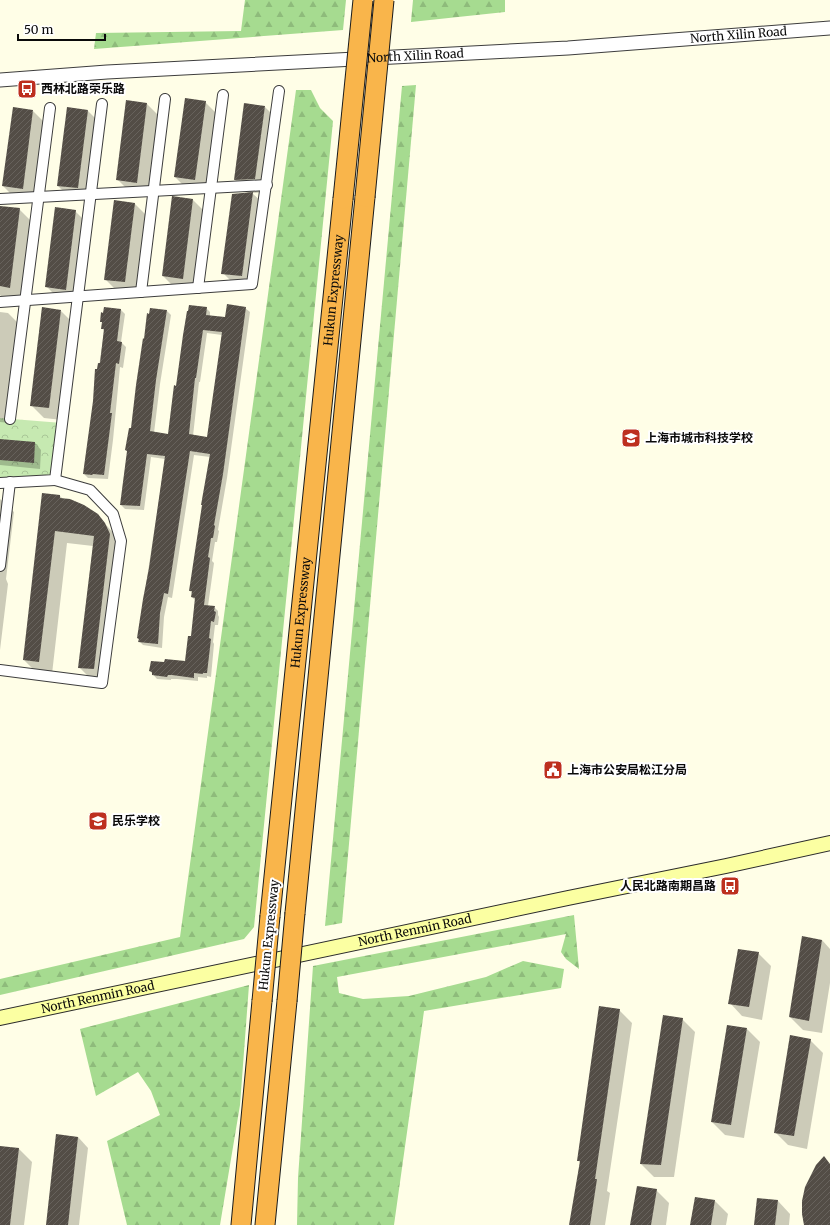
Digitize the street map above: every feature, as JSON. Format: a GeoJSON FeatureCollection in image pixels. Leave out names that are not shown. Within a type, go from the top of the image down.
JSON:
{"type":"FeatureCollection","features":[{"type":"Feature","properties":{"kind":"highway","name":"Hukun Expressway"},"geometry":{"type":"LineString","coordinates":[[241,1225],[270,916],[363,0]]}},
{"type":"Feature","properties":{"kind":"highway","name":"Hukun Expressway"},"geometry":{"type":"LineString","coordinates":[[265,1225],[384,0]]}},
{"type":"Feature","properties":{"kind":"highway"},"geometry":{"type":"LineString","coordinates":[[232,1225],[251,1120]]}},
{"type":"Feature","properties":{"kind":"highway"},"geometry":{"type":"LineString","coordinates":[[269,1225],[275,1123]]}},
{"type":"Feature","properties":{"kind":"main road","name":"North Renmin Road"},"geometry":{"type":"LineString","coordinates":[[0,1018],[830,843]]}},
{"type":"Feature","properties":{"kind":"street","name":"North Xilin Road"},"geometry":{"type":"LineString","coordinates":[[0,80],[107,72],[560,48],[830,28]]}},
{"type":"Feature","properties":{"kind":"street"},"geometry":{"type":"LineString","coordinates":[[0,302],[252,284],[279,91]]}},
{"type":"Feature","properties":{"kind":"street"},"geometry":{"type":"LineString","coordinates":[[198,288],[222,95]]}},
{"type":"Feature","properties":{"kind":"street"},"geometry":{"type":"LineString","coordinates":[[140,292],[165,99]]}},
{"type":"Feature","properties":{"kind":"street"},"geometry":{"type":"LineString","coordinates":[[55,480],[102,104]]}},
{"type":"Feature","properties":{"kind":"street"},"geometry":{"type":"LineString","coordinates":[[10,419],[50,108]]}},
{"type":"Feature","properties":{"kind":"street"},"geometry":{"type":"LineString","coordinates":[[0,200],[267,185]]}},
{"type":"Feature","properties":{"kind":"street"},"geometry":{"type":"LineString","coordinates":[[0,566],[5,483],[55,480],[90,490],[113,514],[121,541],[102,683],[0,670]]}},
{"type":"Feature","properties":{"kind":"green space"},"geometry":{"type":"Polygon","coordinates":[[[245,0],[346,0],[343,30],[94,49],[96,33],[241,31],[245,0]]]}},
{"type":"Feature","properties":{"kind":"green space"},"geometry":{"type":"Polygon","coordinates":[[[413,0],[505,0],[505,12],[411,22],[413,0]]]}},
{"type":"Feature","properties":{"kind":"green space"},"geometry":{"type":"Polygon","coordinates":[[[416,85],[342,923],[325,926],[402,86],[416,85]]]}},
{"type":"Feature","properties":{"kind":"green space"},"geometry":{"type":"Polygon","coordinates":[[[296,90],[311,90],[320,108],[333,121],[254,927],[244,939],[0,995],[0,979],[180,937],[296,90]]]}},
{"type":"Feature","properties":{"kind":"green space"},"geometry":{"type":"Polygon","coordinates":[[[0,418],[62,423],[55,480],[0,483],[0,418]]]}},
{"type":"Feature","properties":{"kind":"green space"},"geometry":{"type":"Polygon","coordinates":[[[574,915],[579,969],[566,959],[561,952],[566,934],[337,977],[339,993],[363,999],[409,996],[486,977],[523,961],[564,969],[561,988],[424,1011],[394,1225],[297,1225],[298,1178],[313,966],[574,915]]]}},
{"type":"Feature","properties":{"kind":"green space"},"geometry":{"type":"Polygon","coordinates":[[[249,985],[240,1105],[220,1225],[127,1225],[107,1141],[160,1115],[151,1091],[138,1072],[96,1096],[80,1029],[249,985]]]}},
{"type":"Feature","properties":{"kind":"building"},"geometry":{"type":"Polygon","coordinates":[[[185,98],[206,101],[195,180],[174,177],[185,98]]]}},
{"type":"Feature","properties":{"kind":"building"},"geometry":{"type":"Polygon","coordinates":[[[126,100],[147,103],[137,183],[116,180],[126,100]]]}},
{"type":"Feature","properties":{"kind":"building"},"geometry":{"type":"Polygon","coordinates":[[[244,103],[265,106],[255,179],[234,180],[244,103]]]}},
{"type":"Feature","properties":{"kind":"building"},"geometry":{"type":"Polygon","coordinates":[[[13,107],[33,110],[23,189],[2,186],[13,107]]]}},
{"type":"Feature","properties":{"kind":"building"},"geometry":{"type":"Polygon","coordinates":[[[67,107],[88,110],[78,188],[57,186],[67,107]]]}},
{"type":"Feature","properties":{"kind":"building"},"geometry":{"type":"Polygon","coordinates":[[[253,192],[242,276],[221,274],[232,194],[253,192]]]}},
{"type":"Feature","properties":{"kind":"building"},"geometry":{"type":"Polygon","coordinates":[[[172,196],[193,199],[183,279],[162,276],[172,196]]]}},
{"type":"Feature","properties":{"kind":"building"},"geometry":{"type":"Polygon","coordinates":[[[114,200],[135,203],[125,282],[104,280],[114,200]]]}},
{"type":"Feature","properties":{"kind":"building"},"geometry":{"type":"Polygon","coordinates":[[[0,206],[20,208],[10,288],[0,286],[0,206]]]}},
{"type":"Feature","properties":{"kind":"building"},"geometry":{"type":"Polygon","coordinates":[[[55,207],[76,210],[66,290],[45,287],[55,207]]]}},
{"type":"Feature","properties":{"kind":"building"},"geometry":{"type":"Polygon","coordinates":[[[227,304],[246,307],[223,474],[213,538],[211,538],[208,557],[210,558],[204,605],[215,606],[214,611],[216,612],[214,622],[211,621],[209,638],[211,639],[207,673],[194,673],[194,678],[172,675],[168,675],[167,677],[152,675],[152,672],[149,671],[151,661],[164,662],[165,659],[185,661],[188,636],[191,636],[195,598],[191,597],[192,591],[189,591],[210,454],[190,451],[168,594],[164,593],[160,613],[158,644],[138,642],[139,639],[137,638],[149,568],[165,456],[147,454],[140,506],[120,505],[127,451],[125,450],[129,428],[131,428],[147,313],[149,314],[150,308],[167,310],[150,431],[168,434],[174,385],[176,386],[189,305],[207,307],[206,315],[225,317],[227,304]],[[203,330],[195,378],[189,434],[207,437],[222,332],[203,330]]]}},
{"type":"Feature","properties":{"kind":"building"},"geometry":{"type":"Polygon","coordinates":[[[42,307],[61,310],[49,408],[30,406],[42,307]]]}},
{"type":"Feature","properties":{"kind":"building"},"geometry":{"type":"Polygon","coordinates":[[[104,307],[121,309],[117,341],[122,342],[119,364],[116,363],[110,413],[112,413],[104,475],[92,475],[83,474],[93,401],[95,369],[97,369],[98,363],[100,363],[104,329],[101,329],[102,322],[100,322],[101,312],[103,313],[104,307]]]}},
{"type":"Feature","properties":{"kind":"building"},"geometry":{"type":"Polygon","coordinates":[[[0,439],[35,442],[34,463],[0,460],[0,439]]]}},
{"type":"Feature","properties":{"kind":"building"},"geometry":{"type":"Polygon","coordinates":[[[42,493],[60,495],[60,498],[70,499],[84,505],[98,514],[105,523],[110,534],[94,669],[78,668],[94,536],[55,531],[39,662],[23,660],[42,493]]]}},
{"type":"Feature","properties":{"kind":"building"},"geometry":{"type":"Polygon","coordinates":[[[802,936],[822,940],[809,1021],[789,1017],[802,936]]]}},
{"type":"Feature","properties":{"kind":"building"},"geometry":{"type":"Polygon","coordinates":[[[738,949],[759,952],[749,1007],[728,1004],[738,949]]]}},
{"type":"Feature","properties":{"kind":"building"},"geometry":{"type":"Polygon","coordinates":[[[599,1006],[620,1009],[595,1179],[597,1179],[590,1225],[569,1225],[580,1161],[577,1161],[599,1006]]]}},
{"type":"Feature","properties":{"kind":"building"},"geometry":{"type":"Polygon","coordinates":[[[663,1015],[683,1018],[661,1165],[640,1164],[663,1015]]]}},
{"type":"Feature","properties":{"kind":"building"},"geometry":{"type":"Polygon","coordinates":[[[727,1025],[747,1028],[731,1125],[711,1122],[727,1025]]]}},
{"type":"Feature","properties":{"kind":"building"},"geometry":{"type":"Polygon","coordinates":[[[790,1035],[811,1039],[794,1136],[774,1133],[790,1035]]]}},
{"type":"Feature","properties":{"kind":"building"},"geometry":{"type":"Polygon","coordinates":[[[56,1134],[78,1137],[68,1225],[46,1225],[56,1134]]]}},
{"type":"Feature","properties":{"kind":"building"},"geometry":{"type":"Polygon","coordinates":[[[0,1146],[19,1148],[10,1225],[0,1225],[0,1146]]]}},
{"type":"Feature","properties":{"kind":"building"},"geometry":{"type":"Polygon","coordinates":[[[824,1156],[830,1164],[830,1225],[804,1225],[802,1201],[805,1187],[816,1165],[824,1156]]]}},
{"type":"Feature","properties":{"kind":"building"},"geometry":{"type":"Polygon","coordinates":[[[637,1186],[657,1189],[651,1225],[630,1225],[637,1186]]]}},
{"type":"Feature","properties":{"kind":"building"},"geometry":{"type":"Polygon","coordinates":[[[695,1197],[715,1200],[711,1225],[690,1225],[695,1197]]]}},
{"type":"Feature","properties":{"kind":"building"},"geometry":{"type":"Polygon","coordinates":[[[757,1198],[778,1200],[775,1225],[754,1225],[757,1198]]]}},
{"type":"Feature","properties":{"kind":"place","name":"西林北路荣乐路"},"geometry":{"type":"Point","coordinates":[27,89]}},
{"type":"Feature","properties":{"kind":"place","name":"上海市城市科技学校"},"geometry":{"type":"Point","coordinates":[631,438]}},
{"type":"Feature","properties":{"kind":"place","name":"上海市公安局松江分局"},"geometry":{"type":"Point","coordinates":[553,770]}},
{"type":"Feature","properties":{"kind":"place","name":"民乐学校"},"geometry":{"type":"Point","coordinates":[98,821]}},
{"type":"Feature","properties":{"kind":"place","name":"人民北路南期昌路"},"geometry":{"type":"Point","coordinates":[730,886]}}]}
